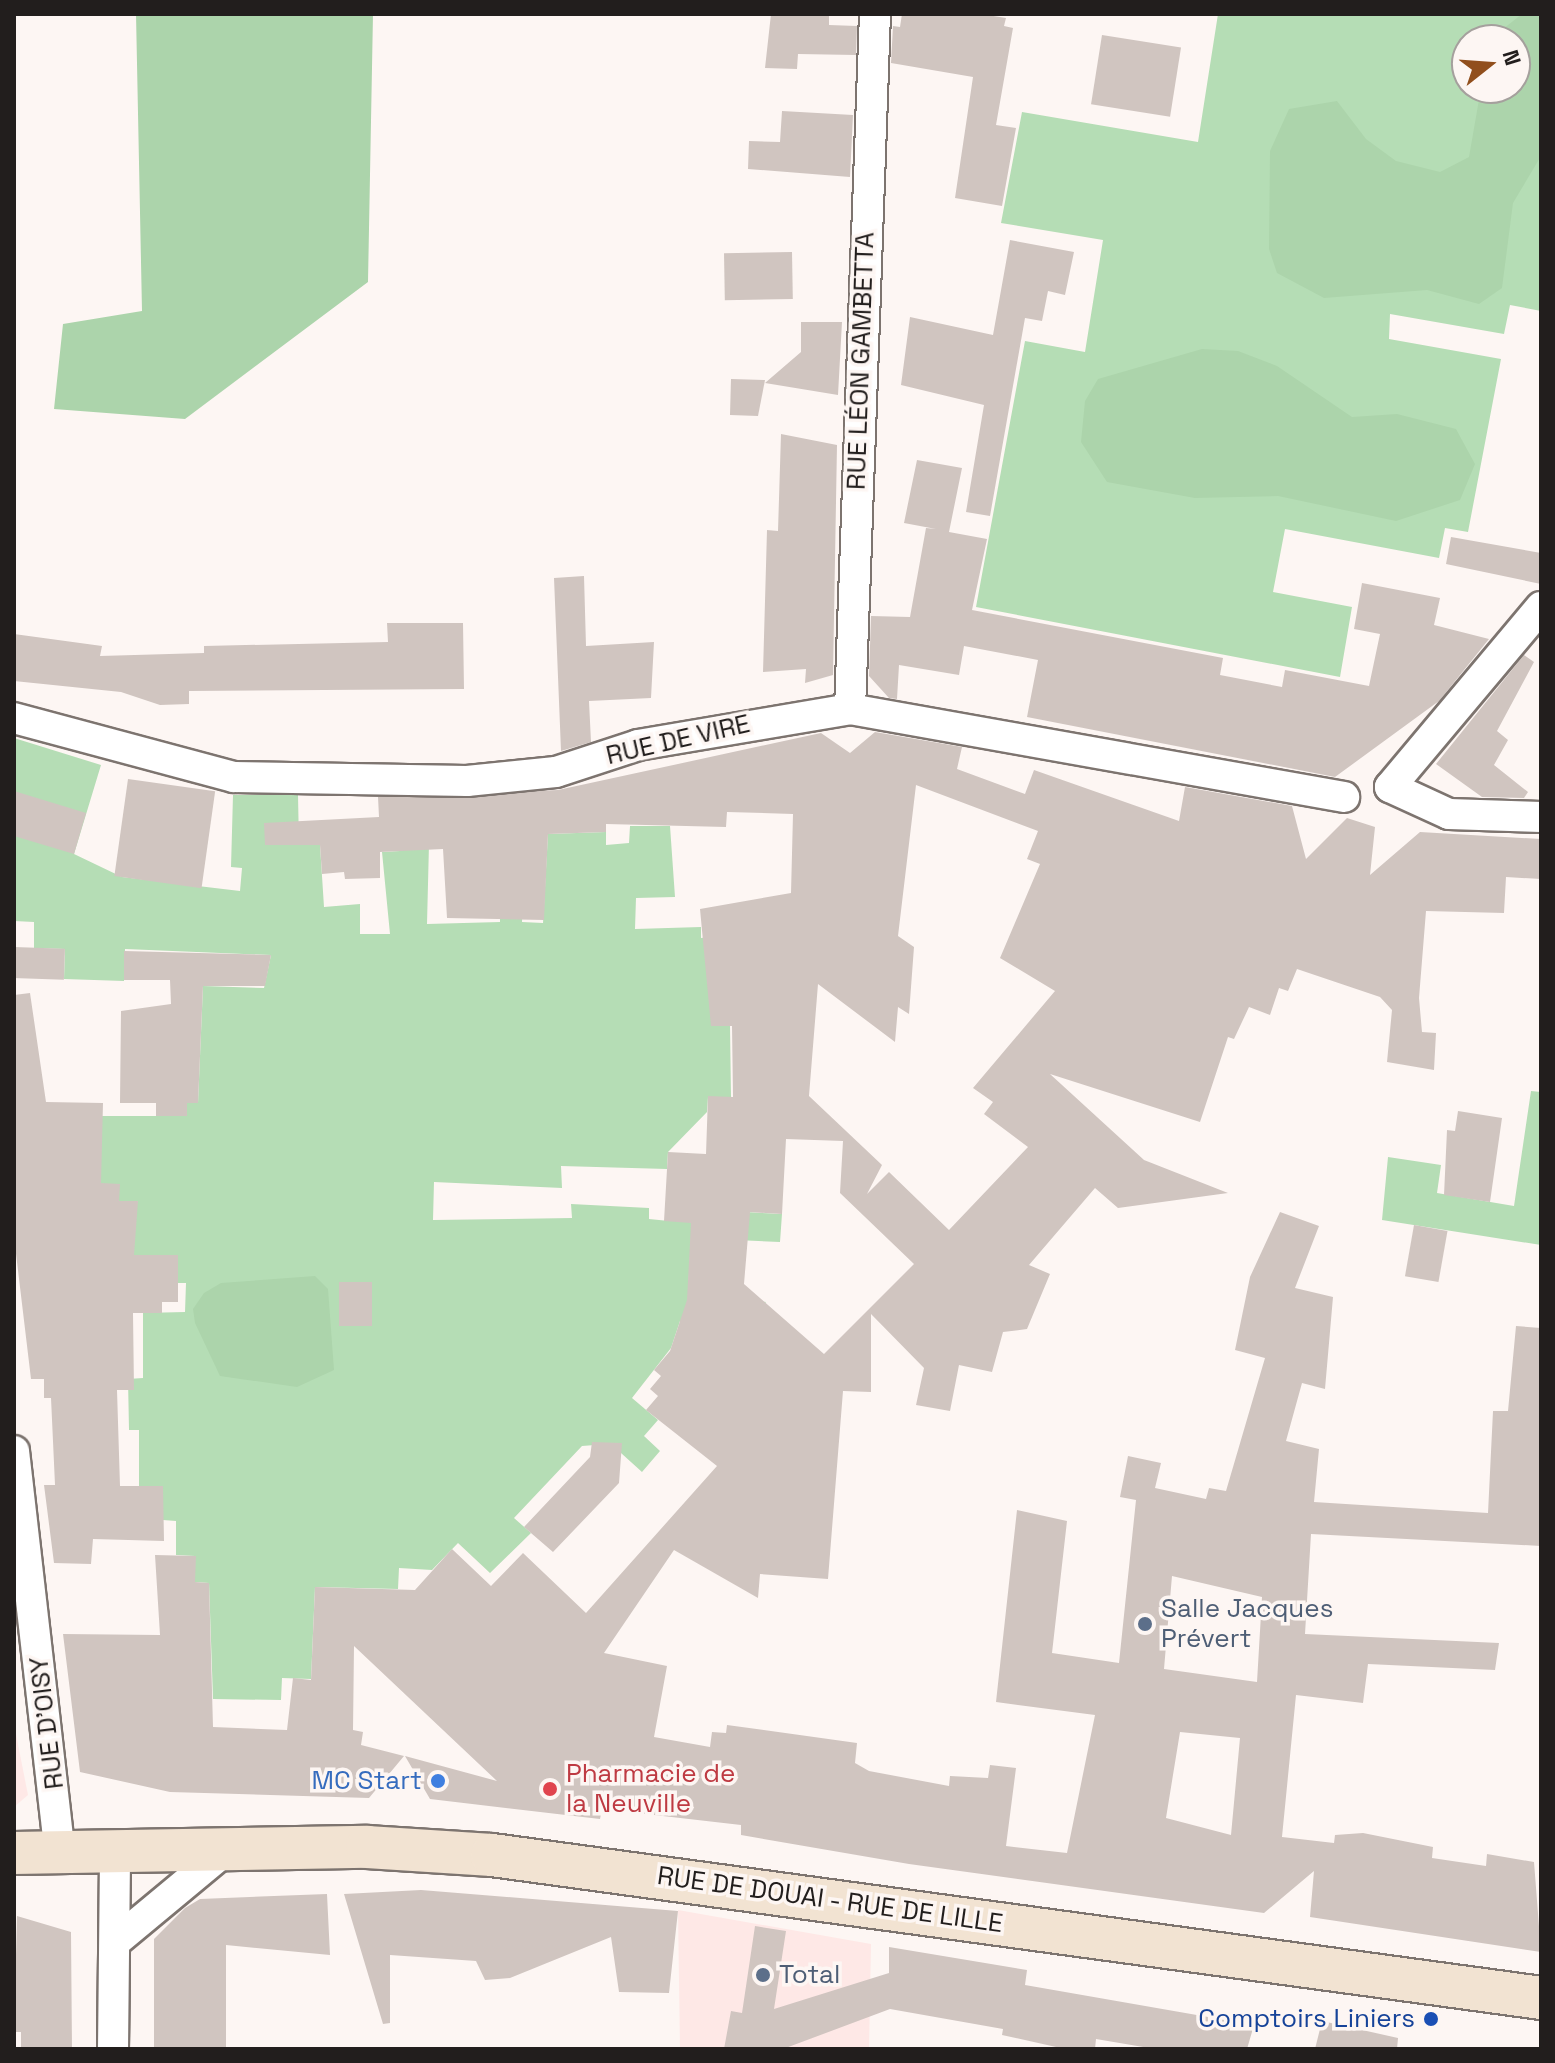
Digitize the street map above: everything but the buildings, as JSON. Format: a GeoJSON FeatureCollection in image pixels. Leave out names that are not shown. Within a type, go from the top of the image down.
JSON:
{"type":"FeatureCollection","features":[{"type":"Feature","properties":{"kind":"main road","name":"RUE DE DOUAI - RUE DE LILLE"},"geometry":{"type":"LineString","coordinates":[[14,1853],[226,1850],[492,1855],[1541,1998]]}},
{"type":"Feature","properties":{"kind":"street","name":"RUE LÉON GAMBETTA"},"geometry":{"type":"LineString","coordinates":[[850,709],[875,14]]}},
{"type":"Feature","properties":{"kind":"street"},"geometry":{"type":"LineString","coordinates":[[1541,607],[1390,787],[1449,814],[1541,817]]}},
{"type":"Feature","properties":{"kind":"street","name":"RUE DE VIRE"},"geometry":{"type":"LineString","coordinates":[[14,718],[234,777],[467,781],[556,772],[638,745],[850,709],[1344,797]]}},
{"type":"Feature","properties":{"kind":"street","name":"RUE D'OISY"},"geometry":{"type":"LineString","coordinates":[[14,1451],[60,1853]]}},
{"type":"Feature","properties":{"kind":"street"},"geometry":{"type":"LineString","coordinates":[[115,1942],[226,1850]]}},
{"type":"Feature","properties":{"kind":"street"},"geometry":{"type":"LineString","coordinates":[[113,2049],[115,1852]]}},
{"type":"Feature","properties":{"kind":"shaded area"},"geometry":{"type":"Polygon","coordinates":[[[14,1724],[28,1795],[14,1807],[14,1724]]]}},
{"type":"Feature","properties":{"kind":"shaded area"},"geometry":{"type":"Polygon","coordinates":[[[678,1910],[871,1944],[869,2049],[680,2049],[678,1910]]]}},
{"type":"Feature","properties":{"kind":"green space"},"geometry":{"type":"Polygon","coordinates":[[[136,14],[373,14],[368,282],[185,419],[54,409],[63,324],[142,311],[136,14]]]}},
{"type":"Feature","properties":{"kind":"green space"},"geometry":{"type":"Polygon","coordinates":[[[1218,14],[1541,14],[1541,311],[1510,305],[1504,334],[1390,314],[1389,339],[1501,359],[1468,532],[1445,528],[1439,558],[1285,529],[1273,592],[1352,607],[1340,677],[976,607],[1025,341],[1085,352],[1103,240],[1001,223],[1022,112],[1198,142],[1218,14]]]}},
{"type":"Feature","properties":{"kind":"green space"},"geometry":{"type":"Polygon","coordinates":[[[1522,14],[1541,14],[1541,156],[1513,203],[1502,288],[1479,304],[1427,290],[1324,298],[1277,273],[1269,249],[1270,151],[1289,109],[1337,101],[1366,139],[1396,161],[1440,172],[1469,157],[1478,104],[1531,104],[1531,24],[1509,24],[1522,14]]]}},
{"type":"Feature","properties":{"kind":"green space"},"geometry":{"type":"Polygon","coordinates":[[[1202,349],[1238,351],[1277,366],[1352,417],[1397,414],[1456,429],[1475,464],[1460,500],[1396,521],[1278,496],[1195,498],[1107,482],[1081,442],[1085,401],[1098,379],[1202,349]]]}},
{"type":"Feature","properties":{"kind":"green space"},"geometry":{"type":"Polygon","coordinates":[[[14,738],[101,765],[74,854],[122,877],[240,891],[242,868],[231,867],[233,795],[298,795],[299,845],[320,845],[324,907],[360,904],[360,934],[390,934],[382,852],[400,851],[398,824],[429,844],[427,924],[500,922],[500,874],[524,872],[522,922],[543,923],[548,834],[606,832],[606,845],[629,843],[630,826],[670,826],[675,897],[636,898],[635,929],[701,927],[701,938],[711,937],[711,1026],[730,1026],[731,1097],[708,1097],[707,1112],[668,1152],[667,1169],[561,1166],[562,1188],[434,1182],[433,1220],[572,1218],[571,1204],[649,1208],[649,1219],[669,1221],[670,1208],[782,1214],[780,1242],[691,1238],[688,1292],[766,1302],[741,1331],[680,1321],[671,1348],[632,1398],[658,1420],[644,1436],[660,1451],[642,1472],[621,1453],[621,1443],[582,1446],[514,1518],[531,1533],[490,1573],[458,1543],[432,1570],[399,1568],[398,1589],[315,1587],[311,1679],[282,1678],[281,1700],[213,1699],[209,1583],[195,1582],[195,1556],[176,1555],[176,1521],[163,1520],[163,1486],[139,1486],[139,1430],[129,1430],[128,1379],[143,1378],[143,1313],[185,1312],[186,1283],[178,1283],[177,1255],[96,1256],[138,1201],[119,1201],[101,1183],[101,1152],[86,1116],[187,1116],[187,1103],[198,1103],[203,986],[264,988],[271,955],[125,949],[124,981],[64,979],[65,949],[34,948],[34,922],[14,921],[14,738]]]}},
{"type":"Feature","properties":{"kind":"green space"},"geometry":{"type":"Polygon","coordinates":[[[1531,1091],[1541,1092],[1541,1245],[1382,1220],[1388,1157],[1441,1165],[1437,1193],[1514,1206],[1531,1091]]]}},
{"type":"Feature","properties":{"kind":"green space"},"geometry":{"type":"Polygon","coordinates":[[[315,1276],[328,1289],[334,1370],[297,1387],[220,1376],[195,1323],[193,1309],[204,1293],[221,1283],[315,1276]]]}},
{"type":"Feature","properties":{"kind":"place","name":"Salle Jacques Prévert"},"geometry":{"type":"Point","coordinates":[1145,1624]}},
{"type":"Feature","properties":{"kind":"place","name":"MC Start"},"geometry":{"type":"Point","coordinates":[438,1781]}},
{"type":"Feature","properties":{"kind":"place","name":"Pharmacie de la Neuville"},"geometry":{"type":"Point","coordinates":[550,1789]}},
{"type":"Feature","properties":{"kind":"place","name":"Total"},"geometry":{"type":"Point","coordinates":[763,1975]}},
{"type":"Feature","properties":{"kind":"place","name":"Comptoirs Liniers"},"geometry":{"type":"Point","coordinates":[1431,2019]}}]}
